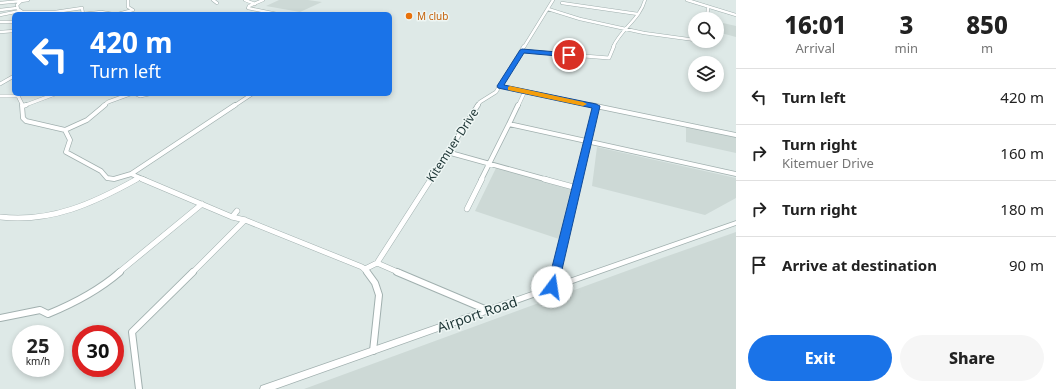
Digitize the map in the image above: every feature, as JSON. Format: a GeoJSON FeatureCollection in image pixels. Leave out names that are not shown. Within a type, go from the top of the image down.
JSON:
{"type":"FeatureCollection","features":[{"type":"Feature","properties":{"kind":"street"},"geometry":{"type":"LineString","coordinates":[[0,3],[28,0]]}},
{"type":"Feature","properties":{"kind":"street"},"geometry":{"type":"LineString","coordinates":[[126,12],[133,10],[128,7],[128,0]]}},
{"type":"Feature","properties":{"kind":"street"},"geometry":{"type":"LineString","coordinates":[[213,0],[217,3]]}},
{"type":"Feature","properties":{"kind":"street"},"geometry":{"type":"LineString","coordinates":[[245,0],[255,4]]}},
{"type":"Feature","properties":{"kind":"street"},"geometry":{"type":"LineString","coordinates":[[263,0],[249,6],[248,8],[267,12]]}},
{"type":"Feature","properties":{"kind":"street","name":"Kitemuer Drive"},"geometry":{"type":"LineString","coordinates":[[377,263],[480,102],[496,92],[553,0]]}},
{"type":"Feature","properties":{"kind":"street"},"geometry":{"type":"LineString","coordinates":[[522,51],[608,58],[616,40],[638,14],[644,5],[645,0]]}},
{"type":"Feature","properties":{"kind":"street"},"geometry":{"type":"LineString","coordinates":[[687,0],[736,15]]}},
{"type":"Feature","properties":{"kind":"street"},"geometry":{"type":"LineString","coordinates":[[17,8],[21,1]]}},
{"type":"Feature","properties":{"kind":"street"},"geometry":{"type":"LineString","coordinates":[[562,3],[638,14]]}},
{"type":"Feature","properties":{"kind":"street"},"geometry":{"type":"LineString","coordinates":[[0,10],[17,8]]}},
{"type":"Feature","properties":{"kind":"street"},"geometry":{"type":"LineString","coordinates":[[17,8],[20,11]]}},
{"type":"Feature","properties":{"kind":"street"},"geometry":{"type":"LineString","coordinates":[[55,12],[82,8],[83,12]]}},
{"type":"Feature","properties":{"kind":"street"},"geometry":{"type":"LineString","coordinates":[[708,8],[708,12]]}},
{"type":"Feature","properties":{"kind":"street"},"geometry":{"type":"LineString","coordinates":[[548,9],[580,19],[624,29],[688,39]]}},
{"type":"Feature","properties":{"kind":"street"},"geometry":{"type":"LineString","coordinates":[[15,12],[20,11]]}},
{"type":"Feature","properties":{"kind":"street"},"geometry":{"type":"LineString","coordinates":[[0,15],[12,13]]}},
{"type":"Feature","properties":{"kind":"street"},"geometry":{"type":"LineString","coordinates":[[0,22],[12,22]]}},
{"type":"Feature","properties":{"kind":"street"},"geometry":{"type":"LineString","coordinates":[[0,27],[12,22]]}},
{"type":"Feature","properties":{"kind":"street"},"geometry":{"type":"LineString","coordinates":[[0,32],[12,31]]}},
{"type":"Feature","properties":{"kind":"street"},"geometry":{"type":"LineString","coordinates":[[0,84],[12,77]]}},
{"type":"Feature","properties":{"kind":"street"},"geometry":{"type":"LineString","coordinates":[[500,86],[736,135]]}},
{"type":"Feature","properties":{"kind":"street"},"geometry":{"type":"LineString","coordinates":[[467,209],[525,92]]}},
{"type":"Feature","properties":{"kind":"street"},"geometry":{"type":"LineString","coordinates":[[0,96],[12,95]]}},
{"type":"Feature","properties":{"kind":"street"},"geometry":{"type":"LineString","coordinates":[[19,96],[24,106],[23,118],[26,122],[65,130],[87,120],[117,96]]}},
{"type":"Feature","properties":{"kind":"street"},"geometry":{"type":"LineString","coordinates":[[24,106],[50,96]]}},
{"type":"Feature","properties":{"kind":"street"},"geometry":{"type":"LineString","coordinates":[[65,130],[70,140],[66,152],[97,168],[110,180],[118,179],[131,174],[249,96]]}},
{"type":"Feature","properties":{"kind":"street"},"geometry":{"type":"LineString","coordinates":[[552,287],[596,106]]}},
{"type":"Feature","properties":{"kind":"street"},"geometry":{"type":"LineString","coordinates":[[509,124],[736,174]]}},
{"type":"Feature","properties":{"kind":"street"},"geometry":{"type":"LineString","coordinates":[[447,152],[577,188]]}},
{"type":"Feature","properties":{"kind":"street"},"geometry":{"type":"LineString","coordinates":[[131,174],[232,216],[362,266],[371,274],[378,287],[379,295],[373,351]]}},
{"type":"Feature","properties":{"kind":"street"},"geometry":{"type":"LineString","coordinates":[[0,217],[22,219],[94,202],[138,178]]}},
{"type":"Feature","properties":{"kind":"street"},"geometry":{"type":"LineString","coordinates":[[0,318],[40,310],[48,314],[90,295],[104,286],[128,264],[202,204]]}},
{"type":"Feature","properties":{"kind":"street"},"geometry":{"type":"LineString","coordinates":[[232,216],[238,211]]}},
{"type":"Feature","properties":{"kind":"street"},"geometry":{"type":"LineString","coordinates":[[139,389],[132,332],[245,220]]}},
{"type":"Feature","properties":{"kind":"street","name":"Airport Road"},"geometry":{"type":"LineString","coordinates":[[264,389],[736,223]]}},
{"type":"Feature","properties":{"kind":"street"},"geometry":{"type":"LineString","coordinates":[[365,269],[377,263],[487,310]]}},
{"type":"Feature","properties":{"kind":"shaded area"},"geometry":{"type":"Polygon","coordinates":[[[279,0],[308,0],[322,2],[300,12],[266,6],[279,0]]]}},
{"type":"Feature","properties":{"kind":"shaded area"},"geometry":{"type":"Polygon","coordinates":[[[724,23],[736,26],[736,37],[724,34],[724,23]]]}},
{"type":"Feature","properties":{"kind":"shaded area"},"geometry":{"type":"Polygon","coordinates":[[[686,126],[736,137],[736,153],[686,142],[686,126]]]}},
{"type":"Feature","properties":{"kind":"shaded area"},"geometry":{"type":"Polygon","coordinates":[[[597,147],[736,178],[736,198],[705,215],[592,186],[597,147]]]}},
{"type":"Feature","properties":{"kind":"shaded area"},"geometry":{"type":"Polygon","coordinates":[[[496,168],[572,187],[562,240],[475,211],[496,168]]]}},
{"type":"Feature","properties":{"kind":"shaded area"},"geometry":{"type":"Polygon","coordinates":[[[736,232],[736,389],[304,389],[662,258],[736,232]]]}},
{"type":"Feature","properties":{"kind":"slow traffic"},"geometry":{"type":"LineString","coordinates":[[510,88],[583,104]]}},
{"type":"Feature","properties":{"kind":"place","name":"M club"},"geometry":{"type":"Point","coordinates":[409,16]}},
{"type":"Feature","properties":{"kind":"route"},"geometry":{"type":"LineString","coordinates":[[552,287],[596,106],[500,86],[522,51],[569,55]]}}]}
